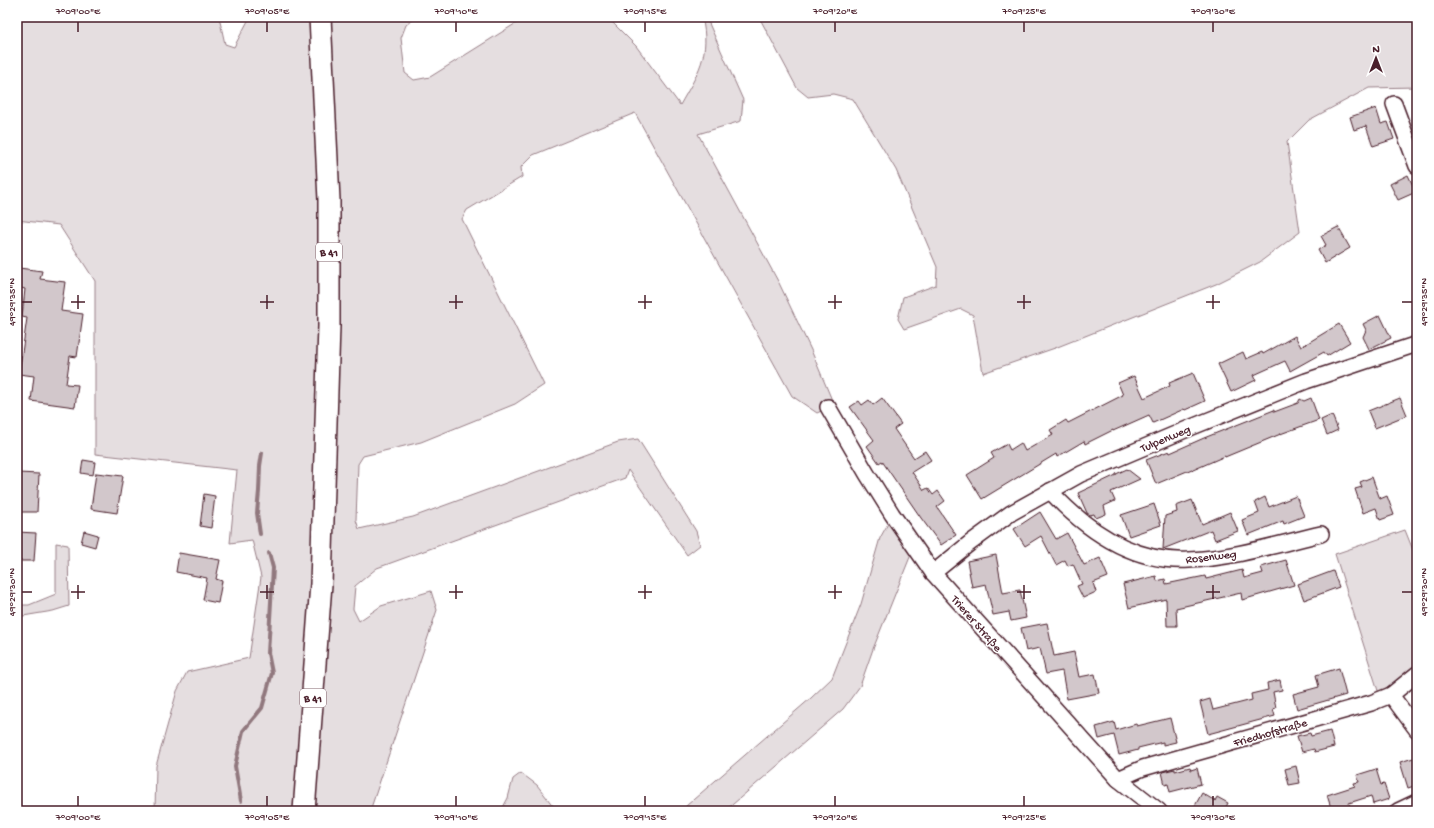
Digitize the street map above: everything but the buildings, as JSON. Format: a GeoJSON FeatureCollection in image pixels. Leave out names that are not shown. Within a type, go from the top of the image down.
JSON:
{"type":"FeatureCollection","features":[{"type":"Feature","properties":{"kind":"highway","name":"B 41"},"geometry":{"type":"LineString","coordinates":[[304,811],[321,584],[329,326],[329,200],[320,17]]}},
{"type":"Feature","properties":{"kind":"street"},"geometry":{"type":"LineString","coordinates":[[1394,104],[1417,166]]}},
{"type":"Feature","properties":{"kind":"street","name":"Tulpenweg"},"geometry":{"type":"LineString","coordinates":[[933,573],[970,543],[1011,513],[1081,474],[1192,426],[1306,381],[1417,344]]}},
{"type":"Feature","properties":{"kind":"street","name":"Trierer Straße"},"geometry":{"type":"LineString","coordinates":[[828,407],[880,494],[933,573],[1118,779],[1159,811]]}},
{"type":"Feature","properties":{"kind":"street","name":"Rosenweg"},"geometry":{"type":"LineString","coordinates":[[1050,491],[1063,506],[1085,525],[1111,541],[1137,553],[1163,559],[1188,560],[1210,558],[1321,534]]}},
{"type":"Feature","properties":{"kind":"street","name":"Friedhofstraße"},"geometry":{"type":"LineString","coordinates":[[1118,779],[1143,768],[1371,703],[1391,695],[1417,674]]}},
{"type":"Feature","properties":{"kind":"street"},"geometry":{"type":"LineString","coordinates":[[1391,695],[1417,730]]}},
{"type":"Feature","properties":{"kind":"street"},"geometry":{"type":"LineString","coordinates":[[1398,811],[1417,802]]}},
{"type":"Feature","properties":{"kind":"shaded area"},"geometry":{"type":"Polygon","coordinates":[[[17,17],[219,17],[225,44],[234,47],[250,17],[416,17],[406,25],[401,38],[405,73],[414,80],[430,77],[526,17],[607,17],[636,46],[680,105],[701,63],[705,42],[702,17],[707,19],[743,100],[741,121],[698,134],[779,283],[811,350],[834,405],[817,413],[792,396],[635,113],[533,155],[521,167],[522,177],[467,210],[462,219],[544,385],[515,404],[421,442],[363,456],[358,464],[356,520],[359,529],[413,517],[618,442],[638,439],[696,531],[700,545],[687,555],[628,470],[625,478],[377,568],[355,586],[353,609],[359,621],[381,606],[431,591],[437,610],[370,811],[155,811],[156,766],[177,691],[187,672],[249,658],[261,577],[252,540],[230,543],[237,470],[95,454],[95,281],[59,225],[17,220],[17,17]]]}},
{"type":"Feature","properties":{"kind":"shaded area"},"geometry":{"type":"Polygon","coordinates":[[[759,17],[1417,17],[1417,87],[1369,88],[1309,120],[1287,142],[1300,232],[1260,262],[1216,284],[1055,348],[983,373],[973,315],[961,309],[904,329],[898,319],[903,297],[936,285],[937,267],[896,170],[853,99],[833,94],[808,97],[797,88],[759,17]]]}},
{"type":"Feature","properties":{"kind":"shaded area"},"geometry":{"type":"Polygon","coordinates":[[[890,520],[912,552],[873,649],[860,686],[843,709],[725,811],[689,811],[686,806],[832,678],[861,604],[880,538],[890,520]]]}},
{"type":"Feature","properties":{"kind":"shaded area"},"geometry":{"type":"Polygon","coordinates":[[[1405,530],[1417,560],[1417,668],[1397,684],[1379,694],[1335,554],[1405,530]]]}},
{"type":"Feature","properties":{"kind":"shaded area"},"geometry":{"type":"Polygon","coordinates":[[[56,543],[68,545],[69,606],[53,611],[17,617],[17,605],[29,605],[56,594],[56,543]]]}},
{"type":"Feature","properties":{"kind":"shaded area"},"geometry":{"type":"Polygon","coordinates":[[[521,773],[537,785],[557,811],[501,811],[508,798],[513,779],[521,773]]]}},
{"type":"Feature","properties":{"kind":"waterway"},"geometry":{"type":"LineString","coordinates":[[260,534],[257,513],[262,453]]}},
{"type":"Feature","properties":{"kind":"waterway"},"geometry":{"type":"LineString","coordinates":[[241,801],[235,766],[243,731],[262,708],[272,673],[268,653],[273,568],[269,553]]}}]}
